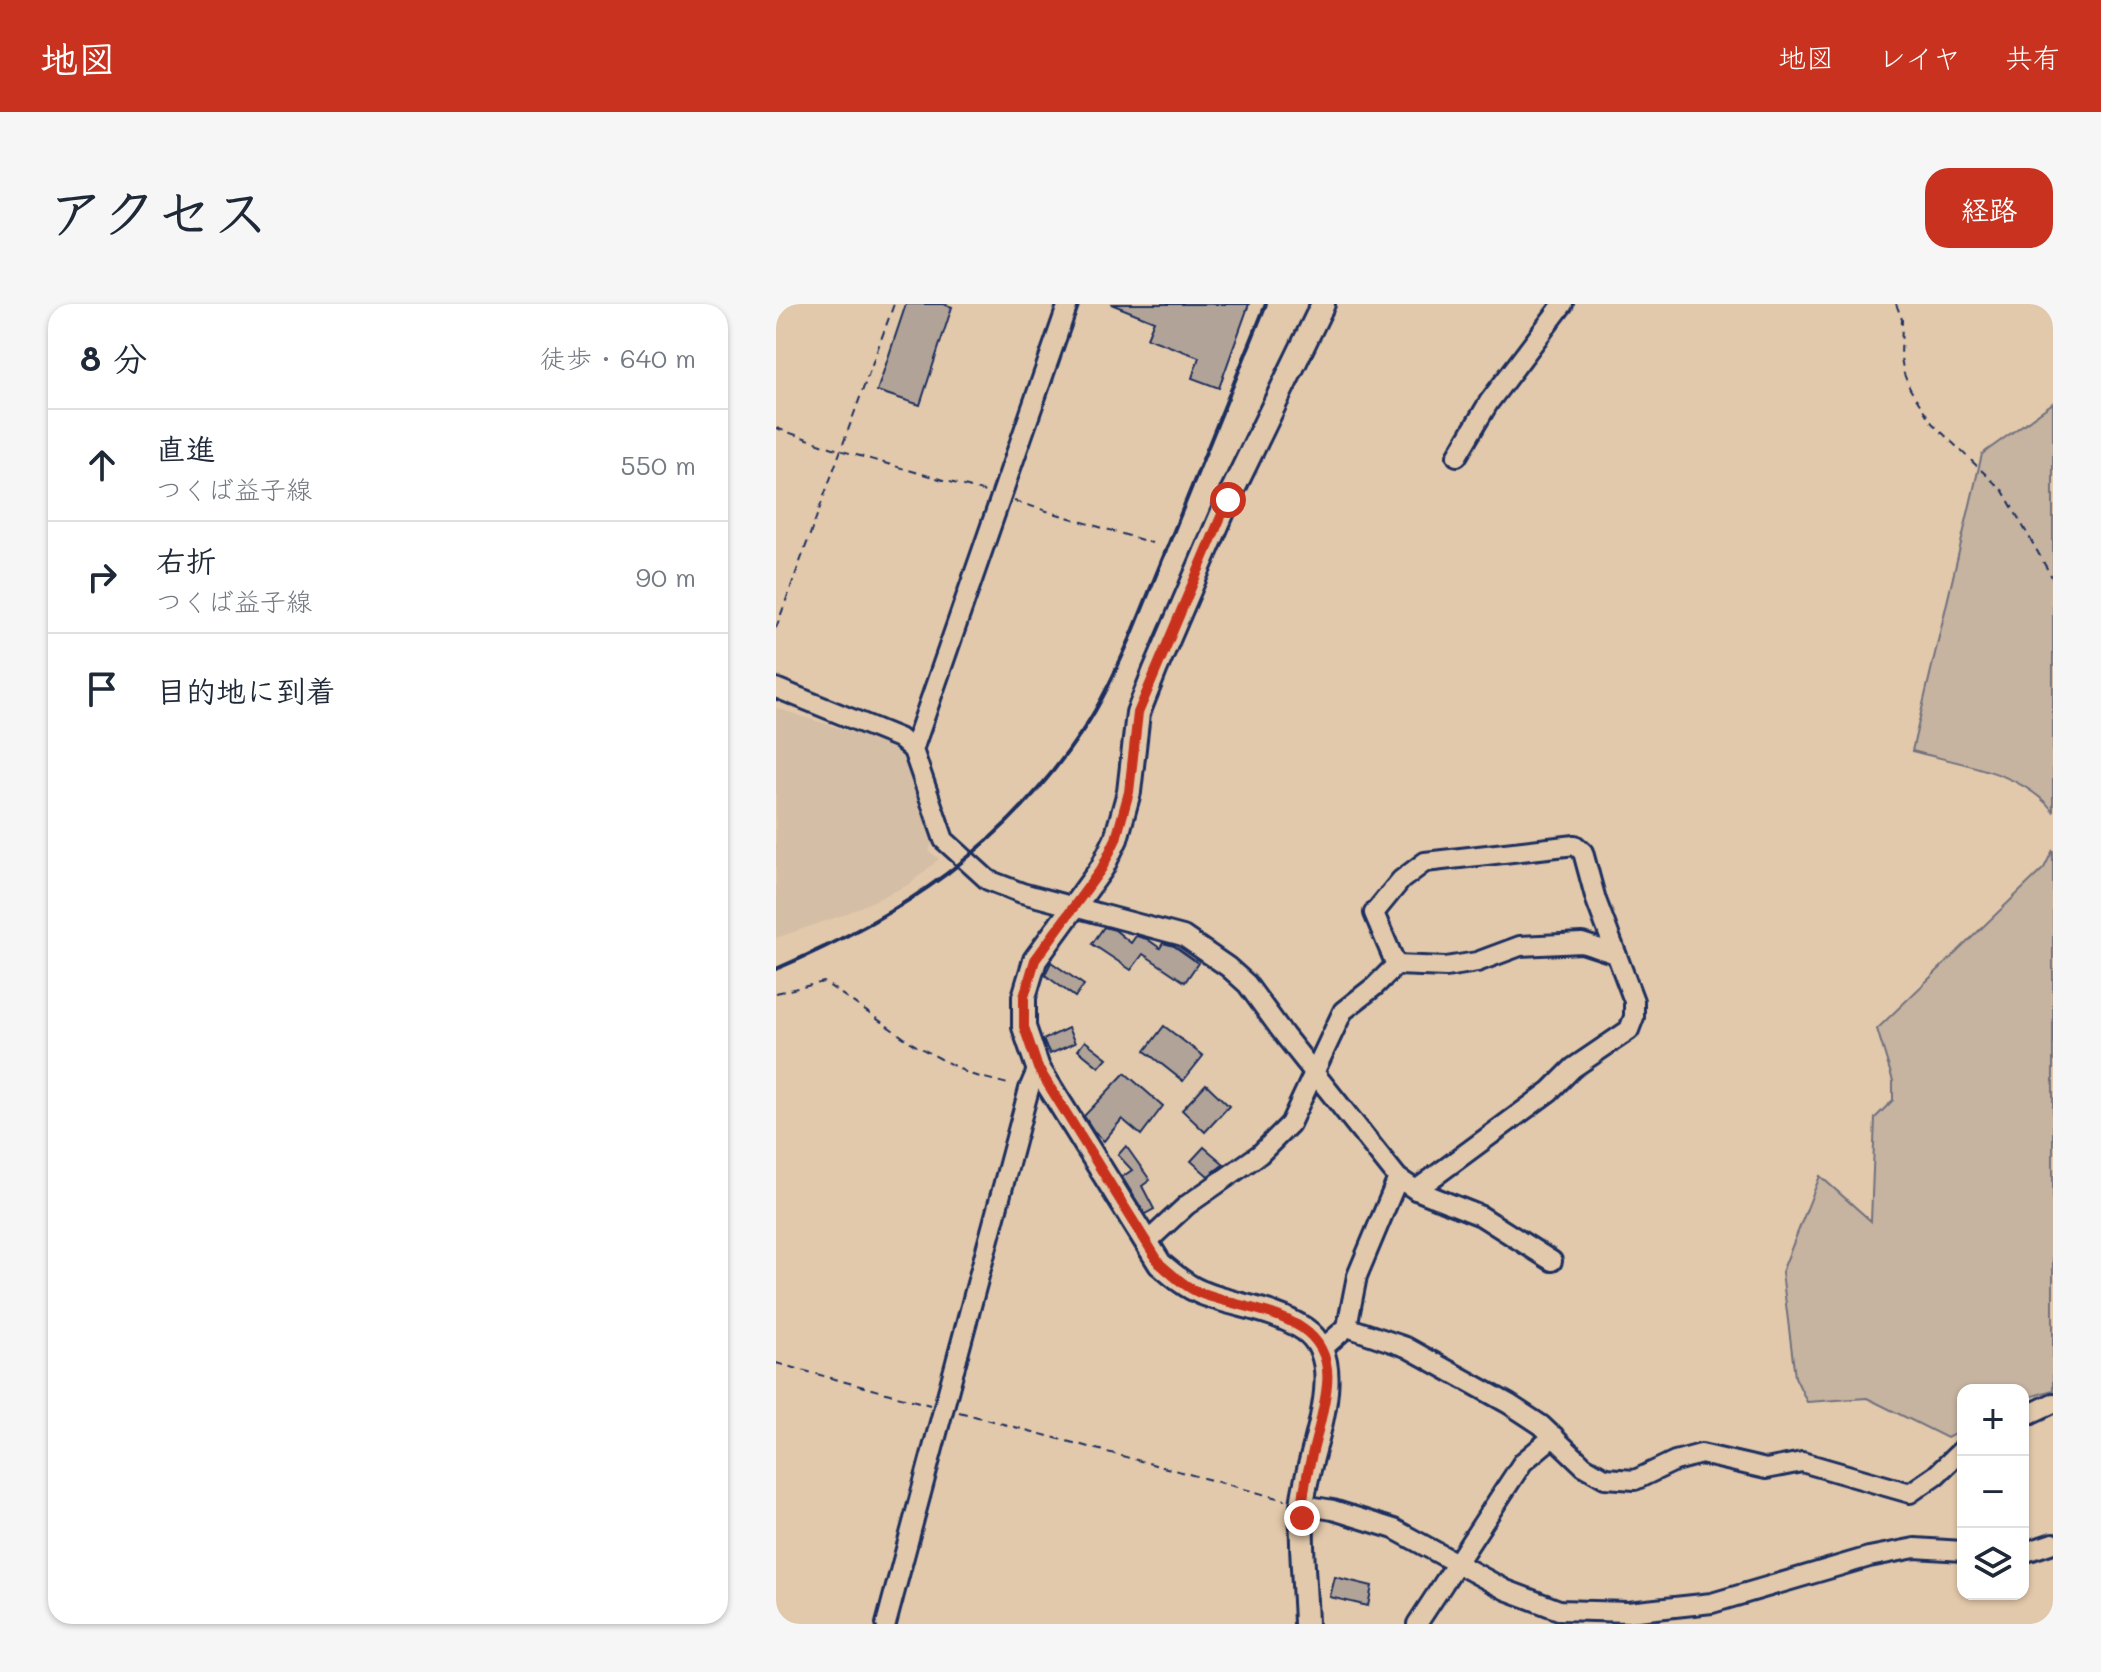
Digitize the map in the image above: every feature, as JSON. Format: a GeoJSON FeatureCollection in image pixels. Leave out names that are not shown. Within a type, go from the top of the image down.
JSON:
{"type":"FeatureCollection","features":[{"type":"Feature","properties":{"kind":"main road"},"geometry":{"type":"LineString","coordinates":[[1306,1624],[1302,1505],[1327,1382],[1322,1349],[1306,1330],[1283,1318],[1198,1292],[1160,1264],[1038,1068],[1024,1027],[1024,997],[1035,960],[1102,868],[1116,839],[1129,792],[1138,713],[1228,500],[1323,304]]}},
{"type":"Feature","properties":{"kind":"street"},"geometry":{"type":"LineString","coordinates":[[913,750],[1068,304]]}},
{"type":"Feature","properties":{"kind":"street"},"geometry":{"type":"LineString","coordinates":[[1457,456],[1489,402],[1563,304]]}},
{"type":"Feature","properties":{"kind":"street"},"geometry":{"type":"LineString","coordinates":[[776,688],[899,738],[913,750],[944,840],[988,880],[1075,908],[1183,936],[1228,967],[1247,984],[1398,1178],[1416,1190],[1481,1216],[1552,1261]]}},
{"type":"Feature","properties":{"kind":"street"},"geometry":{"type":"LineString","coordinates":[[1396,965],[1374,913],[1401,880],[1425,862],[1575,845],[1583,852],[1596,900],[1634,1001],[1634,1017],[1629,1030],[1573,1068],[1550,1091],[1416,1190]]}},
{"type":"Feature","properties":{"kind":"street"},"geometry":{"type":"LineString","coordinates":[[1147,1242],[1187,1205],[1260,1154],[1290,1124],[1343,1011],[1396,965],[1446,967],[1477,962],[1520,946],[1582,943],[1616,954]]}},
{"type":"Feature","properties":{"kind":"street"},"geometry":{"type":"LineString","coordinates":[[886,1624],[1029,1089],[1038,1068]]}},
{"type":"Feature","properties":{"kind":"street"},"geometry":{"type":"LineString","coordinates":[[1322,1349],[1347,1327],[1357,1276],[1398,1178]]}},
{"type":"Feature","properties":{"kind":"street"},"geometry":{"type":"LineString","coordinates":[[1347,1327],[1406,1347],[1509,1404],[1554,1436],[1584,1466],[1605,1478],[1635,1480],[1675,1461],[1701,1454],[1766,1469],[1802,1462],[1910,1493],[1936,1475],[1957,1455]]}},
{"type":"Feature","properties":{"kind":"street"},"geometry":{"type":"LineString","coordinates":[[2029,1414],[2053,1403]]}},
{"type":"Feature","properties":{"kind":"street"},"geometry":{"type":"LineString","coordinates":[[1417,1624],[1523,1462],[1554,1436]]}},
{"type":"Feature","properties":{"kind":"street"},"geometry":{"type":"LineString","coordinates":[[1302,1505],[1333,1510],[1394,1529],[1506,1590],[1559,1610],[1628,1612],[1712,1603],[1869,1557],[1915,1548],[1957,1551]]}},
{"type":"Feature","properties":{"kind":"street"},"geometry":{"type":"LineString","coordinates":[[2029,1551],[2053,1543]]}},
{"type":"Feature","properties":{"kind":"path"},"geometry":{"type":"LineString","coordinates":[[776,628],[894,304]]}},
{"type":"Feature","properties":{"kind":"path"},"geometry":{"type":"LineString","coordinates":[[1896,304],[1902,319],[1901,358],[1910,389],[1939,431],[2003,491],[2053,579]]}},
{"type":"Feature","properties":{"kind":"path"},"geometry":{"type":"LineString","coordinates":[[776,428],[839,450],[1152,543]]}},
{"type":"Feature","properties":{"kind":"path"},"geometry":{"type":"LineString","coordinates":[[776,993],[824,982],[913,1044],[969,1074],[1029,1089]]}},
{"type":"Feature","properties":{"kind":"path"},"geometry":{"type":"LineString","coordinates":[[776,1363],[1302,1505]]}},
{"type":"Feature","properties":{"kind":"shaded area"},"geometry":{"type":"Polygon","coordinates":[[[2053,403],[2053,811],[2040,797],[2007,778],[1912,751],[1982,454],[2053,403]]]}},
{"type":"Feature","properties":{"kind":"shaded area"},"geometry":{"type":"Polygon","coordinates":[[[776,708],[898,747],[935,836],[929,851],[939,859],[910,884],[843,915],[776,938],[776,708]]]}},
{"type":"Feature","properties":{"kind":"shaded area"},"geometry":{"type":"Polygon","coordinates":[[[2053,850],[2053,1390],[2029,1397],[2029,1384],[1957,1384],[1957,1433],[1947,1438],[1867,1398],[1807,1402],[1795,1377],[1782,1272],[1820,1176],[1871,1221],[1875,1118],[1893,1100],[1893,1081],[1877,1029],[2044,868],[2053,850]]]}},
{"type":"Feature","properties":{"kind":"building"},"geometry":{"type":"Polygon","coordinates":[[[906,304],[943,304],[952,307],[920,405],[877,391],[906,304]]]}},
{"type":"Feature","properties":{"kind":"building"},"geometry":{"type":"Polygon","coordinates":[[[1111,304],[1249,304],[1219,388],[1192,378],[1199,357],[1147,338],[1154,321],[1111,304]]]}},
{"type":"Feature","properties":{"kind":"building"},"geometry":{"type":"Polygon","coordinates":[[[1104,927],[1115,930],[1131,943],[1136,936],[1160,948],[1163,943],[1174,946],[1198,963],[1185,982],[1143,954],[1131,970],[1092,944],[1104,927]]]}},
{"type":"Feature","properties":{"kind":"building"},"geometry":{"type":"Polygon","coordinates":[[[1051,962],[1084,985],[1075,997],[1045,975],[1051,962]]]}},
{"type":"Feature","properties":{"kind":"building"},"geometry":{"type":"Polygon","coordinates":[[[1164,1026],[1203,1056],[1183,1081],[1145,1051],[1164,1026]]]}},
{"type":"Feature","properties":{"kind":"building"},"geometry":{"type":"Polygon","coordinates":[[[1068,1028],[1075,1043],[1050,1054],[1043,1040],[1068,1028]]]}},
{"type":"Feature","properties":{"kind":"building"},"geometry":{"type":"Polygon","coordinates":[[[1085,1041],[1107,1058],[1099,1067],[1078,1050],[1085,1041]]]}},
{"type":"Feature","properties":{"kind":"building"},"geometry":{"type":"Polygon","coordinates":[[[1125,1073],[1163,1106],[1141,1135],[1122,1119],[1104,1141],[1084,1116],[1125,1073]]]}},
{"type":"Feature","properties":{"kind":"building"},"geometry":{"type":"Polygon","coordinates":[[[1206,1084],[1229,1106],[1205,1132],[1182,1110],[1206,1084]]]}},
{"type":"Feature","properties":{"kind":"building"},"geometry":{"type":"Polygon","coordinates":[[[1126,1146],[1150,1180],[1142,1186],[1154,1209],[1145,1214],[1122,1177],[1132,1170],[1118,1155],[1126,1146]]]}},
{"type":"Feature","properties":{"kind":"building"},"geometry":{"type":"Polygon","coordinates":[[[1204,1147],[1224,1164],[1208,1176],[1191,1161],[1204,1147]]]}},
{"type":"Feature","properties":{"kind":"building"},"geometry":{"type":"Polygon","coordinates":[[[1335,1577],[1372,1586],[1368,1606],[1330,1597],[1335,1577]]]}},
{"type":"Feature","properties":{"kind":"railway"},"geometry":{"type":"LineString","coordinates":[[776,969],[866,926],[948,873],[985,843],[1053,771],[1103,697],[1130,639],[1266,304]]}},
{"type":"Feature","properties":{"kind":"route"},"geometry":{"type":"LineString","coordinates":[[1228,500],[1138,713],[1129,792],[1116,839],[1102,868],[1035,960],[1024,997],[1024,1027],[1038,1068],[1160,1264],[1198,1292],[1295,1324],[1316,1339],[1322,1349],[1327,1382],[1304,1493],[1302,1518]]}}]}
